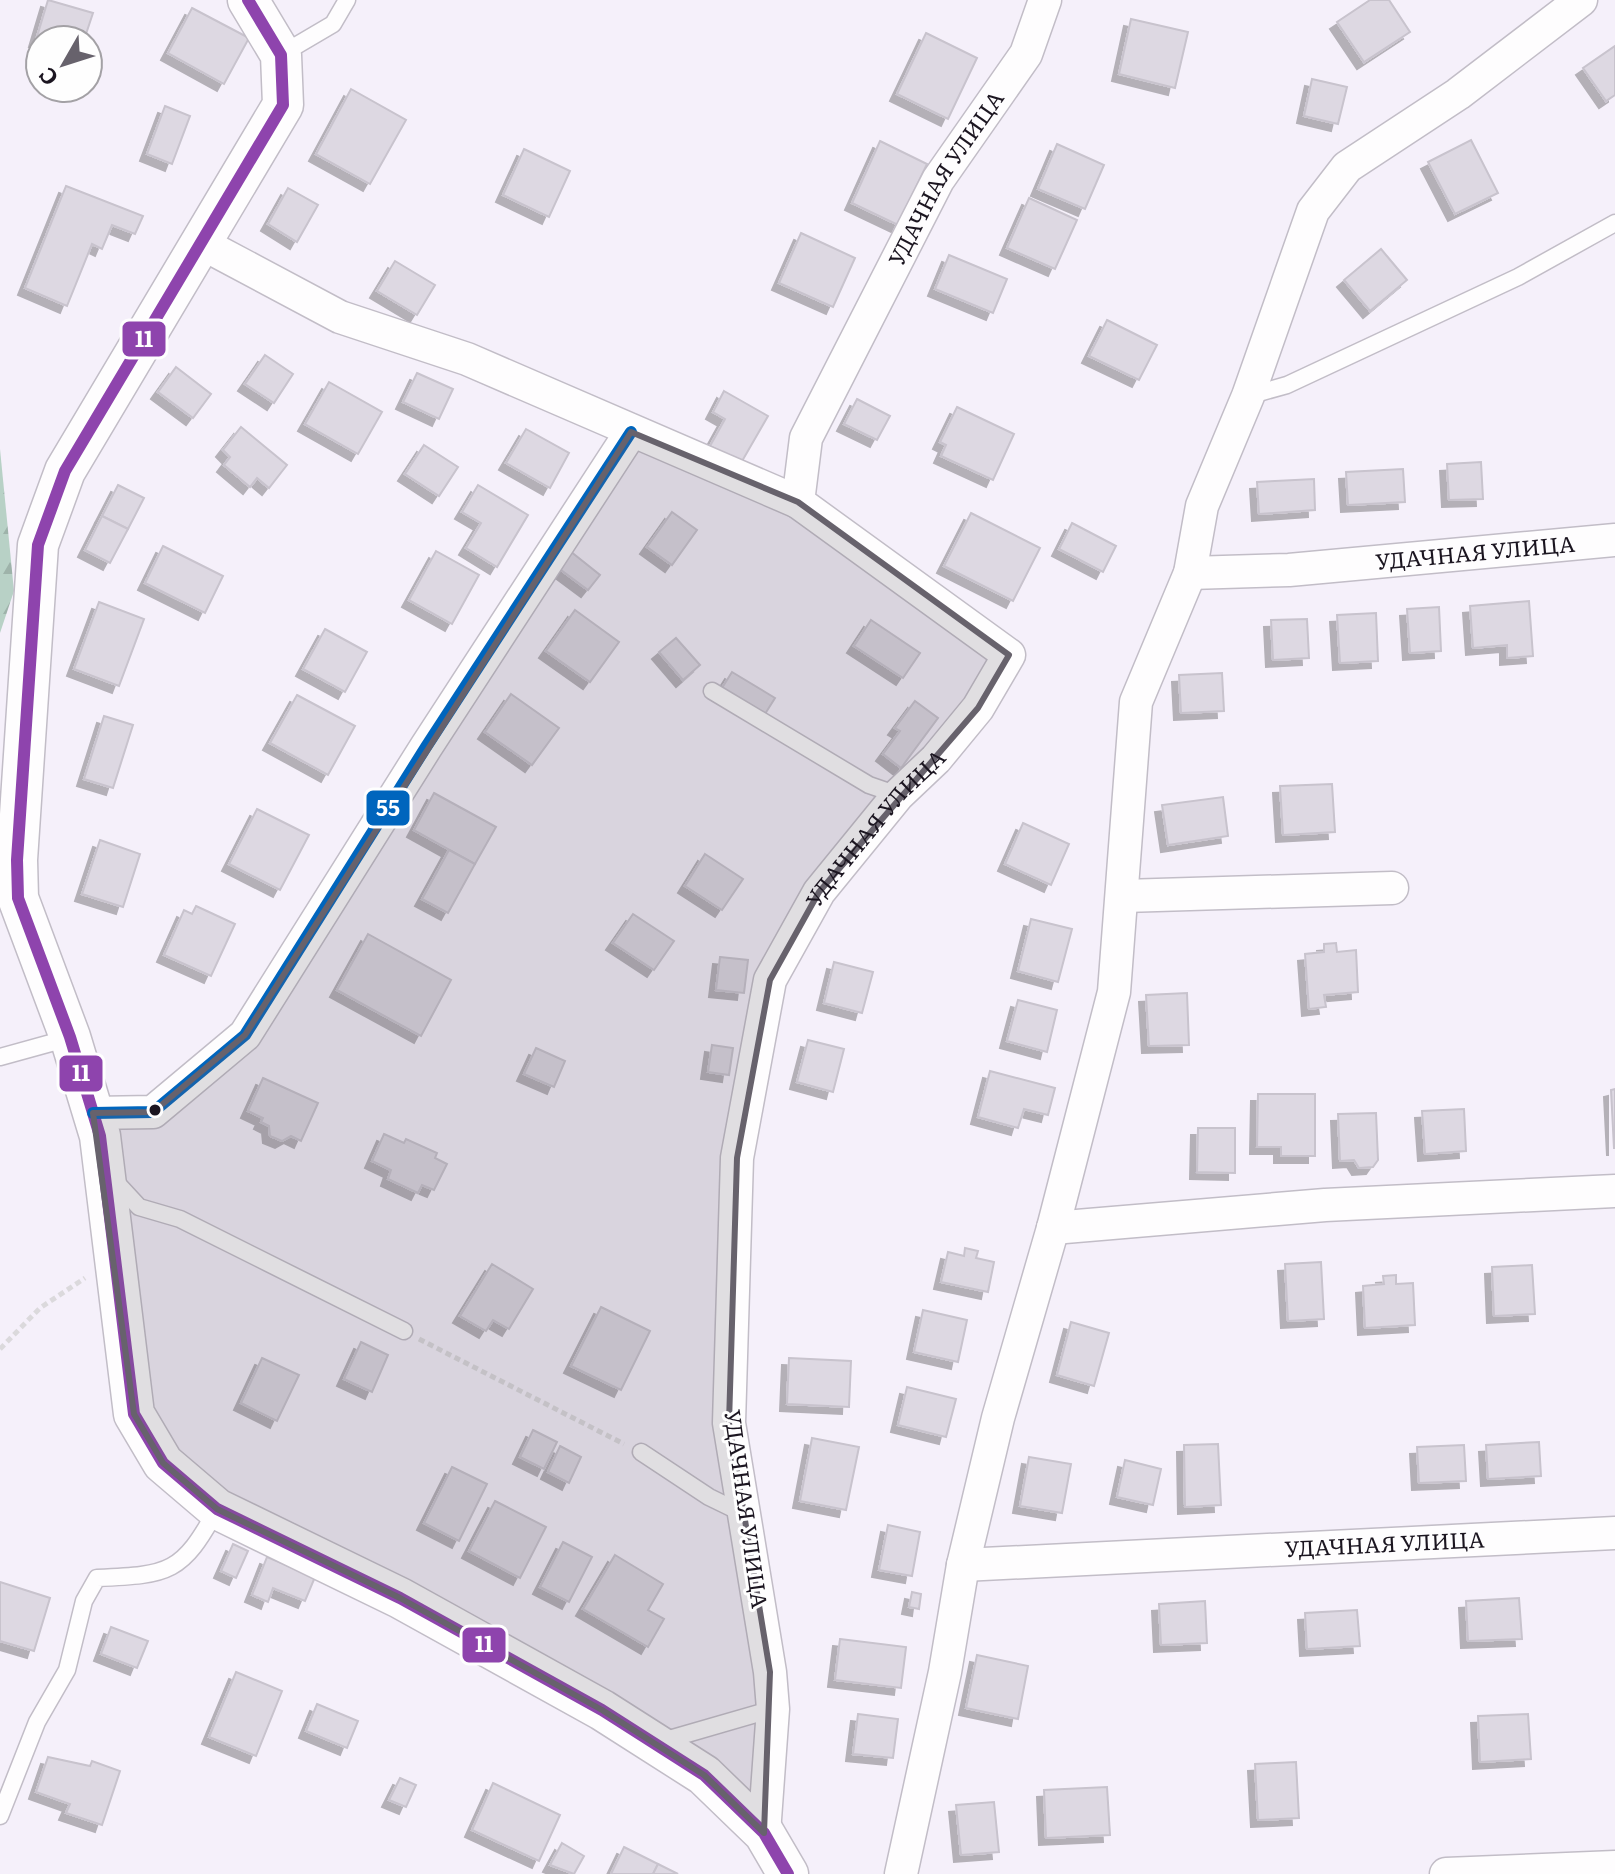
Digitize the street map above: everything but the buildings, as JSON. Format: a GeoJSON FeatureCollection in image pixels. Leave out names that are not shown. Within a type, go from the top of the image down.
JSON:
{"type":"FeatureCollection","features":[{"type":"Feature","properties":{"kind":"street"},"geometry":{"type":"LineString","coordinates":[[248,0],[281,55],[283,105],[65,471],[38,545],[17,860],[18,898],[70,1037],[93,1113],[104,1170],[134,1414],[163,1463],[217,1509],[400,1598],[602,1710],[704,1775],[764,1833],[788,1874]]}},
{"type":"Feature","properties":{"kind":"street","name":"УДАЧНАЯ УЛИЦА"},"geometry":{"type":"LineString","coordinates":[[764,1833],[773,1709],[729,1423],[737,1158],[770,980],[819,892],[898,795],[936,759],[978,708],[1009,655],[798,502],[806,438],[938,180],[1026,54],[1045,0]]}},
{"type":"Feature","properties":{"kind":"street"},"geometry":{"type":"LineString","coordinates":[[901,1874],[945,1672],[963,1565],[998,1418],[1053,1228],[1114,992],[1124,896],[1136,702],[1190,573],[1202,506],[1248,396],[1313,211],[1347,167],[1458,94],[1581,0]]}},
{"type":"Feature","properties":{"kind":"street"},"geometry":{"type":"LineString","coordinates":[[203,244],[340,317],[467,359],[798,502]]}},
{"type":"Feature","properties":{"kind":"street"},"geometry":{"type":"LineString","coordinates":[[93,1113],[153,1112],[245,1035],[426,747],[631,432]]}},
{"type":"Feature","properties":{"kind":"street","name":"УДАЧНАЯ УЛИЦА"},"geometry":{"type":"LineString","coordinates":[[1190,573],[1289,570],[1615,540]]}},
{"type":"Feature","properties":{"kind":"street"},"geometry":{"type":"LineString","coordinates":[[1124,896],[1392,888]]}},
{"type":"Feature","properties":{"kind":"street"},"geometry":{"type":"LineString","coordinates":[[1053,1228],[1325,1205],[1615,1191]]}},
{"type":"Feature","properties":{"kind":"street","name":"УДАЧНАЯ УЛИЦА"},"geometry":{"type":"LineString","coordinates":[[963,1565],[1615,1533]]}},
{"type":"Feature","properties":{"kind":"street"},"geometry":{"type":"LineString","coordinates":[[1446,1874],[1615,1867]]}},
{"type":"Feature","properties":{"kind":"lane"},"geometry":{"type":"LineString","coordinates":[[281,55],[333,24],[347,0]]}},
{"type":"Feature","properties":{"kind":"lane"},"geometry":{"type":"LineString","coordinates":[[1248,396],[1287,385],[1489,291],[1615,223]]}},
{"type":"Feature","properties":{"kind":"lane"},"geometry":{"type":"LineString","coordinates":[[712,691],[869,785],[898,795]]}},
{"type":"Feature","properties":{"kind":"lane"},"geometry":{"type":"LineString","coordinates":[[0,1057],[70,1037]]}},
{"type":"Feature","properties":{"kind":"lane"},"geometry":{"type":"LineString","coordinates":[[104,1170],[139,1207],[180,1219],[404,1331]]}},
{"type":"Feature","properties":{"kind":"lane"},"geometry":{"type":"LineString","coordinates":[[641,1452],[709,1497],[744,1514]]}},
{"type":"Feature","properties":{"kind":"lane"},"geometry":{"type":"LineString","coordinates":[[0,1816],[37,1722],[67,1670],[84,1601],[97,1578],[139,1576],[176,1566],[195,1550],[217,1509]]}},
{"type":"Feature","properties":{"kind":"lane"},"geometry":{"type":"LineString","coordinates":[[655,1743],[773,1709]]}},
{"type":"Feature","properties":{"kind":"path"},"geometry":{"type":"LineString","coordinates":[[0,1349],[40,1308],[114,1262]]}},
{"type":"Feature","properties":{"kind":"path"},"geometry":{"type":"LineString","coordinates":[[404,1331],[641,1452]]}},
{"type":"Feature","properties":{"kind":"highlighted area"},"geometry":{"type":"Polygon","coordinates":[[[631,432],[798,502],[1009,655],[978,708],[819,892],[770,980],[737,1158],[729,1423],[770,1672],[764,1833],[704,1775],[602,1710],[400,1598],[217,1509],[163,1463],[134,1414],[93,1113],[153,1112],[245,1035],[631,432]]]}},
{"type":"Feature","properties":{"kind":"green space"},"geometry":{"type":"Polygon","coordinates":[[[0,449],[14,591],[0,633],[0,449]]]}},
{"type":"Feature","properties":{"kind":"transit line","name":"11"},"geometry":{"type":"LineString","coordinates":[[248,0],[281,55],[283,105],[65,471],[38,545],[17,860],[18,898],[70,1037],[100,1136],[134,1414],[163,1463],[217,1509],[400,1598],[602,1710],[704,1775],[764,1833],[788,1874]]}},
{"type":"Feature","properties":{"kind":"transit line","name":"55"},"geometry":{"type":"LineString","coordinates":[[93,1113],[153,1112],[245,1035],[426,747],[631,432]]}}]}
